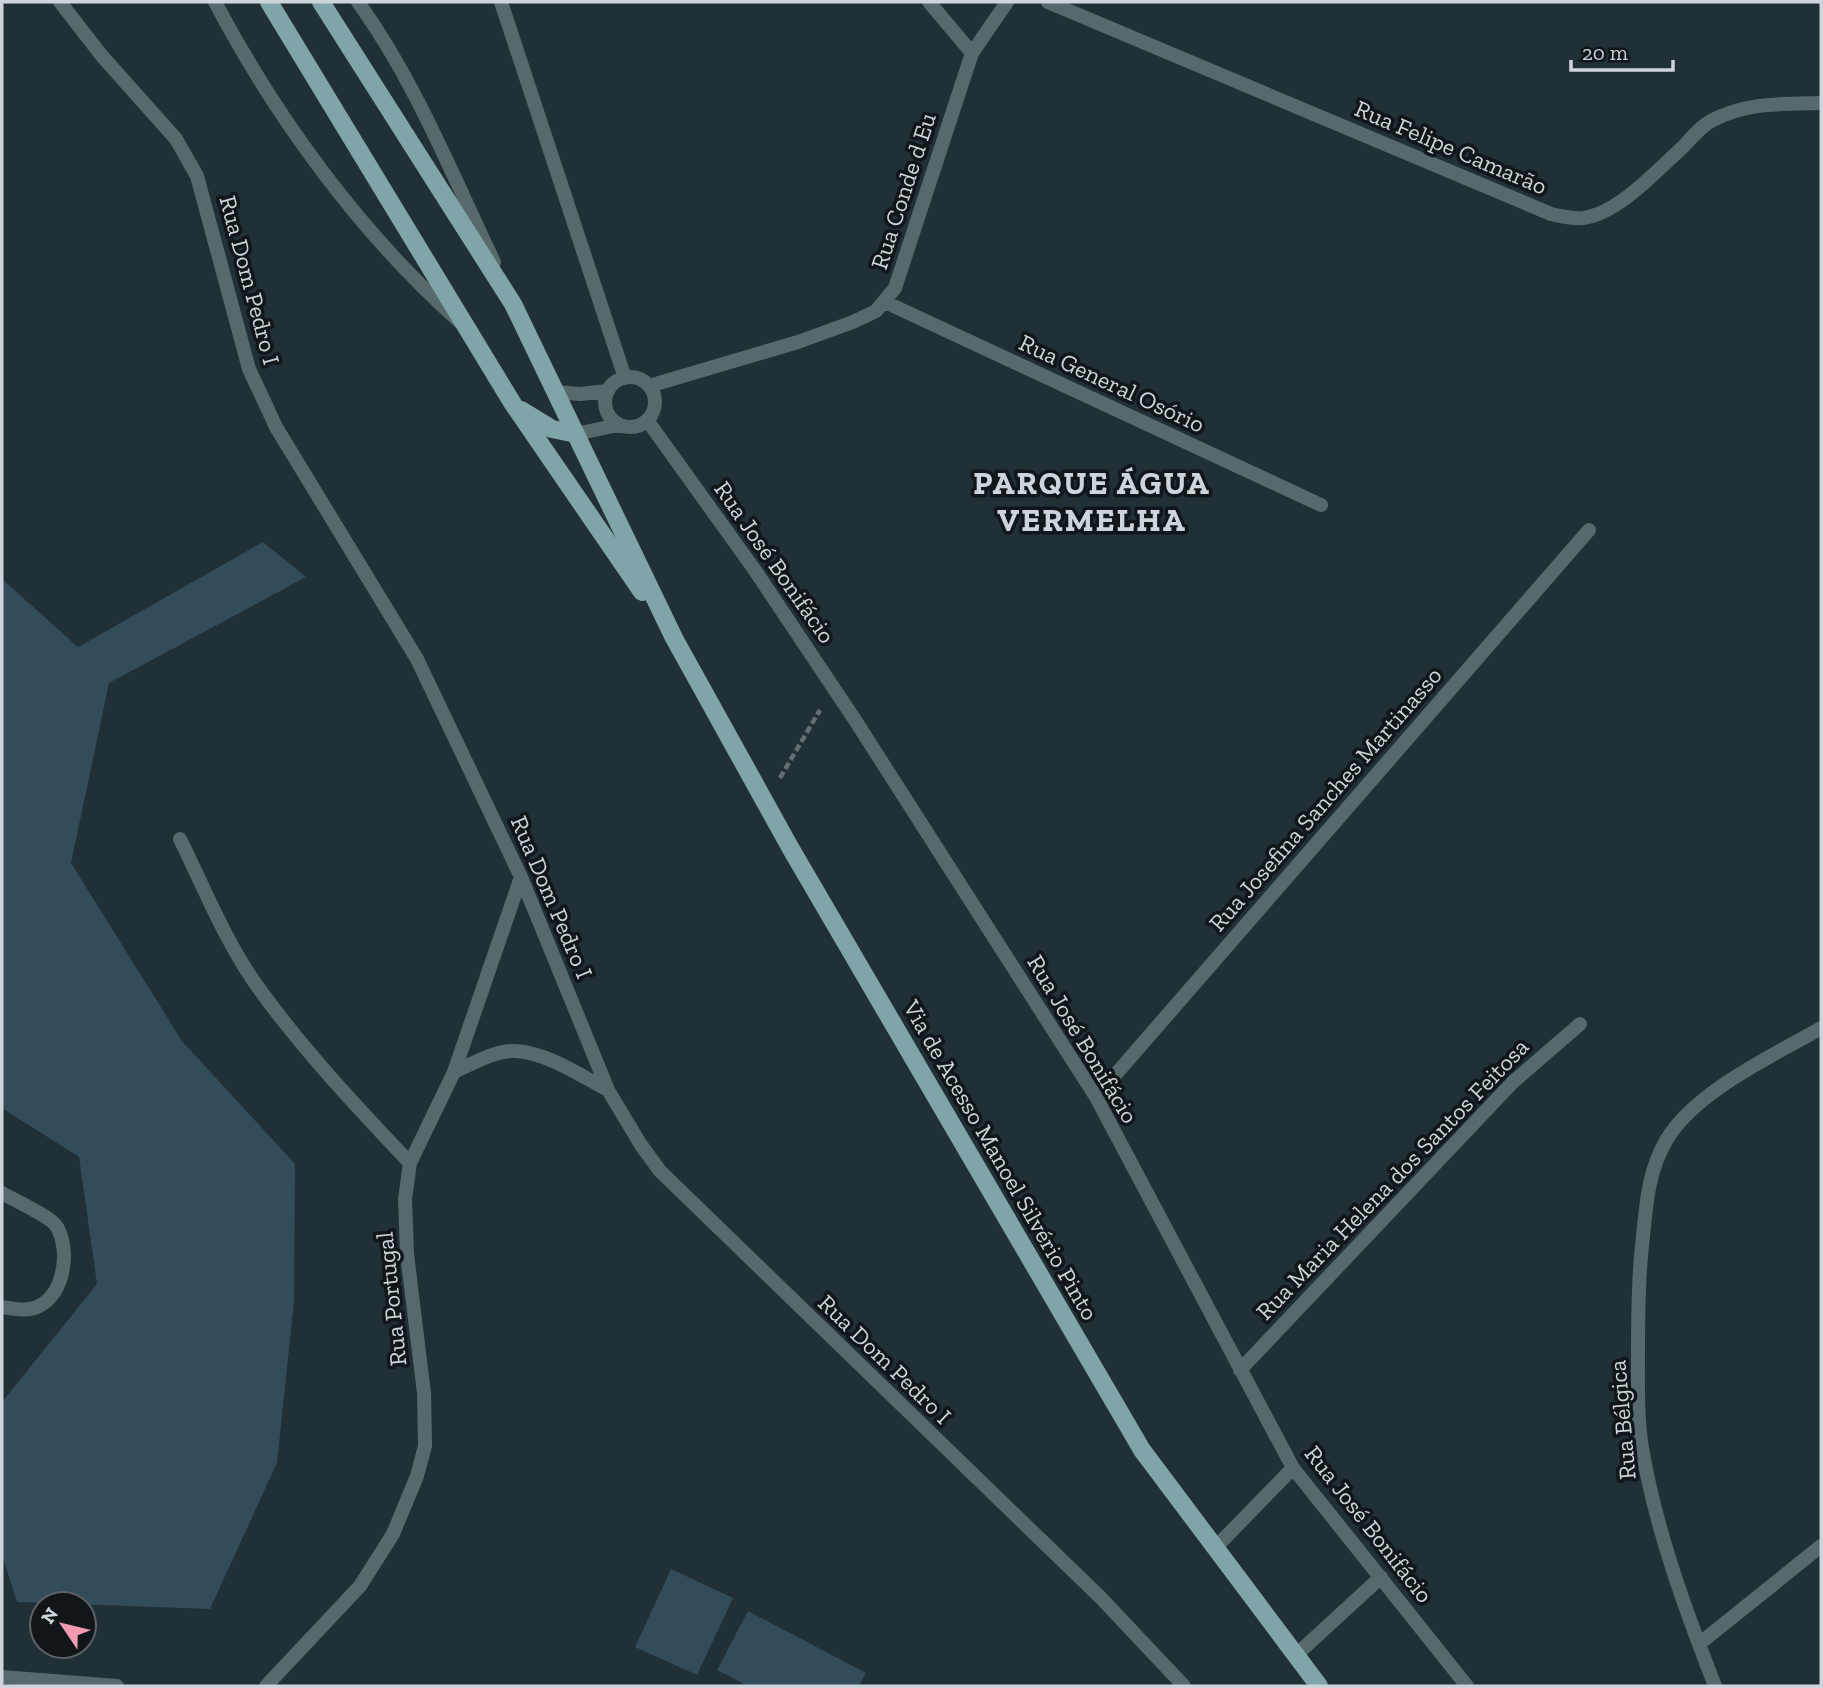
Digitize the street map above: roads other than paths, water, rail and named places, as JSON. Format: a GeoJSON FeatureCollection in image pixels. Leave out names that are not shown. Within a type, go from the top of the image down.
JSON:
{"type":"FeatureCollection","features":[{"type":"Feature","properties":{"kind":"main road","name":"Via de Acesso Manoel Silvério Pinto"},"geometry":{"type":"LineString","coordinates":[[269,2],[513,404],[674,638]]}},
{"type":"Feature","properties":{"kind":"main road","name":"Via de Acesso Manoel Silvério Pinto"},"geometry":{"type":"LineString","coordinates":[[321,2],[513,304],[674,638],[766,803],[1142,1450],[1319,1686]]}},
{"type":"Feature","properties":{"kind":"main road"},"geometry":{"type":"LineString","coordinates":[[513,404],[551,429],[576,434]]}},
{"type":"Feature","properties":{"kind":"street","name":"Rua Dom Pedro I"},"geometry":{"type":"LineString","coordinates":[[60,2],[102,56],[176,139],[197,176],[249,369],[276,427],[417,659],[521,877],[608,1090],[641,1145],[660,1171],[1101,1598],[1184,1686]]}},
{"type":"Feature","properties":{"kind":"street","name":"Via de Acesso Manoel Silvério Pinto"},"geometry":{"type":"LineString","coordinates":[[215,2],[284,117],[344,198],[422,288],[469,330]]}},
{"type":"Feature","properties":{"kind":"street","name":"Via de Acesso Manoel Silvério Pinto"},"geometry":{"type":"LineString","coordinates":[[358,2],[378,30],[425,116],[513,304]]}},
{"type":"Feature","properties":{"kind":"street"},"geometry":{"type":"LineString","coordinates":[[501,2],[625,378]]}},
{"type":"Feature","properties":{"kind":"street"},"geometry":{"type":"LineString","coordinates":[[929,2],[972,53]]}},
{"type":"Feature","properties":{"kind":"street","name":"Rua Conde d Eu"},"geometry":{"type":"LineString","coordinates":[[649,386],[798,342],[853,322],[876,311],[885,302],[895,288],[972,53],[1007,2]]}},
{"type":"Feature","properties":{"kind":"street","name":"Rua Felipe Camarão"},"geometry":{"type":"LineString","coordinates":[[1048,2],[1550,214],[1572,219],[1586,218],[1611,209],[1708,122],[1744,107],[1821,103]]}},
{"type":"Feature","properties":{"kind":"street","name":"Rua General Osório"},"geometry":{"type":"LineString","coordinates":[[885,302],[1321,505]]}},
{"type":"Feature","properties":{"kind":"street"},"geometry":{"type":"LineString","coordinates":[[576,434],[618,425],[634,427],[648,420],[652,415],[655,400],[649,386],[640,379],[625,378],[617,381],[608,391],[608,414],[618,425]]}},
{"type":"Feature","properties":{"kind":"street"},"geometry":{"type":"LineString","coordinates":[[555,392],[580,394],[608,391]]}},
{"type":"Feature","properties":{"kind":"street","name":"Rua José Bonifácio"},"geometry":{"type":"LineString","coordinates":[[648,420],[754,569],[833,687],[1096,1097],[1293,1468],[1467,1686]]}},
{"type":"Feature","properties":{"kind":"street","name":"Rua Josefina Sanches Martinasso"},"geometry":{"type":"LineString","coordinates":[[1096,1097],[1589,530]]}},
{"type":"Feature","properties":{"kind":"street"},"geometry":{"type":"LineString","coordinates":[[180,839],[234,948],[259,989],[324,1071],[410,1163]]}},
{"type":"Feature","properties":{"kind":"street","name":"Rua Portugal"},"geometry":{"type":"LineString","coordinates":[[266,1686],[360,1586],[393,1534],[417,1476],[425,1446],[425,1420],[407,1254],[405,1199],[410,1163],[454,1072],[521,877]]}},
{"type":"Feature","properties":{"kind":"street","name":"Rua Maria Helena dos Santos Feitosa"},"geometry":{"type":"LineString","coordinates":[[1240,1370],[1513,1082],[1580,1024]]}},
{"type":"Feature","properties":{"kind":"street","name":"Rua Bélgica"},"geometry":{"type":"LineString","coordinates":[[1715,1686],[1656,1512],[1642,1446],[1638,1384],[1638,1274],[1649,1181],[1668,1138],[1697,1105],[1741,1074],[1821,1028]]}},
{"type":"Feature","properties":{"kind":"street"},"geometry":{"type":"LineString","coordinates":[[454,1072],[491,1056],[515,1051],[535,1055],[608,1090]]}},
{"type":"Feature","properties":{"kind":"street"},"geometry":{"type":"LineString","coordinates":[[2,1193],[56,1225],[65,1248],[61,1277],[52,1296],[39,1306],[22,1310],[2,1307]]}},
{"type":"Feature","properties":{"kind":"street"},"geometry":{"type":"LineString","coordinates":[[1215,1548],[1293,1468]]}},
{"type":"Feature","properties":{"kind":"street"},"geometry":{"type":"LineString","coordinates":[[1699,1644],[1821,1546]]}},
{"type":"Feature","properties":{"kind":"street"},"geometry":{"type":"LineString","coordinates":[[1295,1656],[1381,1577]]}},
{"type":"Feature","properties":{"kind":"street"},"geometry":{"type":"LineString","coordinates":[[2,1677],[117,1686]]}},
{"type":"Feature","properties":{"kind":"district","name":"PARQUE ÁGUA VERMELHA"},"geometry":{"type":"Point","coordinates":[1092,502]}}]}
